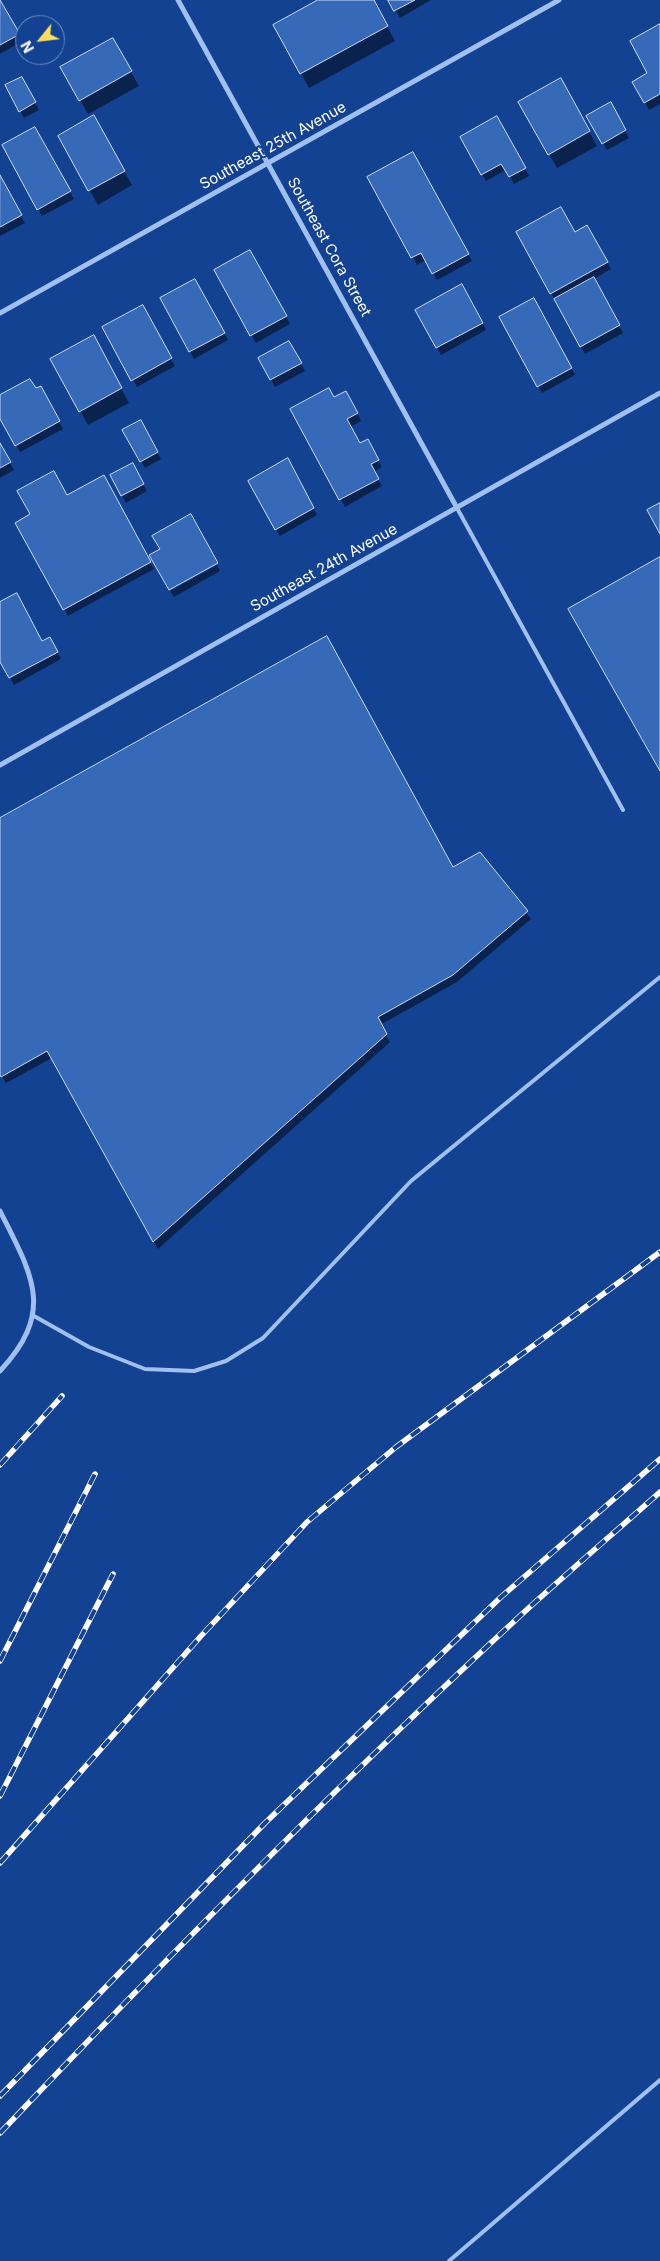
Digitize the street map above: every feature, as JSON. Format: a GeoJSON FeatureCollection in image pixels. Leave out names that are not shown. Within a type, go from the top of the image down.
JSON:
{"type":"FeatureCollection","features":[{"type":"Feature","properties":{"kind":"street","name":"Southeast Cora Street"},"geometry":{"type":"LineString","coordinates":[[178,0],[457,508]]}},
{"type":"Feature","properties":{"kind":"street","name":"Southeast 25th Avenue"},"geometry":{"type":"LineString","coordinates":[[0,313],[559,0]]}},
{"type":"Feature","properties":{"kind":"street","name":"Southeast 24th Avenue"},"geometry":{"type":"LineString","coordinates":[[0,765],[660,393]]}},
{"type":"Feature","properties":{"kind":"street"},"geometry":{"type":"LineString","coordinates":[[0,1211],[27,1266],[34,1301],[34,1316],[30,1329],[17,1352],[0,1371]]}},
{"type":"Feature","properties":{"kind":"lane"},"geometry":{"type":"LineString","coordinates":[[457,508],[623,810]]}},
{"type":"Feature","properties":{"kind":"lane"},"geometry":{"type":"LineString","coordinates":[[34,1316],[89,1347],[146,1369],[194,1371],[226,1361],[263,1338],[411,1181],[660,977]]}},
{"type":"Feature","properties":{"kind":"lane"},"geometry":{"type":"LineString","coordinates":[[449,2261],[660,2080]]}},
{"type":"Feature","properties":{"kind":"building"},"geometry":{"type":"Polygon","coordinates":[[[0,0],[15,26],[15,37],[0,45],[0,0]]]}},
{"type":"Feature","properties":{"kind":"building"},"geometry":{"type":"Polygon","coordinates":[[[318,0],[374,0],[388,26],[300,74],[273,25],[318,0]]]}},
{"type":"Feature","properties":{"kind":"building"},"geometry":{"type":"Polygon","coordinates":[[[388,0],[415,0],[394,11],[388,0]]]}},
{"type":"Feature","properties":{"kind":"building"},"geometry":{"type":"Polygon","coordinates":[[[660,24],[660,94],[644,103],[632,82],[647,73],[630,41],[660,24]]]}},
{"type":"Feature","properties":{"kind":"building"},"geometry":{"type":"Polygon","coordinates":[[[113,38],[132,71],[79,101],[60,67],[113,38]]]}},
{"type":"Feature","properties":{"kind":"building"},"geometry":{"type":"Polygon","coordinates":[[[22,77],[36,102],[19,112],[5,85],[22,77]]]}},
{"type":"Feature","properties":{"kind":"building"},"geometry":{"type":"Polygon","coordinates":[[[561,78],[590,131],[548,155],[518,102],[561,78]]]}},
{"type":"Feature","properties":{"kind":"building"},"geometry":{"type":"Polygon","coordinates":[[[611,102],[626,130],[602,144],[586,116],[611,102]]]}},
{"type":"Feature","properties":{"kind":"building"},"geometry":{"type":"Polygon","coordinates":[[[94,115],[125,171],[88,191],[58,136],[94,115]]]}},
{"type":"Feature","properties":{"kind":"building"},"geometry":{"type":"Polygon","coordinates":[[[497,116],[526,168],[509,177],[501,164],[481,175],[460,137],[497,116]]]}},
{"type":"Feature","properties":{"kind":"building"},"geometry":{"type":"Polygon","coordinates":[[[35,127],[71,191],[37,210],[2,145],[35,127]]]}},
{"type":"Feature","properties":{"kind":"building"},"geometry":{"type":"Polygon","coordinates":[[[413,152],[469,254],[432,274],[421,253],[411,258],[367,177],[413,152]]]}},
{"type":"Feature","properties":{"kind":"building"},"geometry":{"type":"Polygon","coordinates":[[[0,175],[22,215],[0,227],[0,175]]]}},
{"type":"Feature","properties":{"kind":"building"},"geometry":{"type":"Polygon","coordinates":[[[561,207],[575,232],[587,225],[608,262],[550,294],[516,232],[561,207]]]}},
{"type":"Feature","properties":{"kind":"building"},"geometry":{"type":"Polygon","coordinates":[[[250,250],[287,316],[250,336],[214,270],[250,250]]]}},
{"type":"Feature","properties":{"kind":"building"},"geometry":{"type":"Polygon","coordinates":[[[594,277],[620,325],[580,347],[554,299],[594,277]]]}},
{"type":"Feature","properties":{"kind":"building"},"geometry":{"type":"Polygon","coordinates":[[[195,279],[225,333],[189,352],[160,298],[195,279]]]}},
{"type":"Feature","properties":{"kind":"building"},"geometry":{"type":"Polygon","coordinates":[[[462,284],[483,323],[436,348],[415,310],[462,284]]]}},
{"type":"Feature","properties":{"kind":"building"},"geometry":{"type":"Polygon","coordinates":[[[534,298],[572,368],[537,387],[499,317],[534,298]]]}},
{"type":"Feature","properties":{"kind":"building"},"geometry":{"type":"Polygon","coordinates":[[[143,305],[172,358],[131,381],[102,327],[143,305]]]}},
{"type":"Feature","properties":{"kind":"building"},"geometry":{"type":"Polygon","coordinates":[[[94,335],[122,388],[79,412],[50,359],[94,335]]]}},
{"type":"Feature","properties":{"kind":"building"},"geometry":{"type":"Polygon","coordinates":[[[289,341],[302,363],[270,380],[258,358],[289,341]]]}},
{"type":"Feature","properties":{"kind":"building"},"geometry":{"type":"Polygon","coordinates":[[[30,379],[36,388],[41,386],[60,421],[15,446],[0,419],[0,395],[30,379]]]}},
{"type":"Feature","properties":{"kind":"building"},"geometry":{"type":"Polygon","coordinates":[[[329,388],[334,397],[346,391],[358,413],[347,419],[360,443],[368,439],[379,460],[371,464],[379,479],[339,500],[290,409],[329,388]]]}},
{"type":"Feature","properties":{"kind":"building"},"geometry":{"type":"Polygon","coordinates":[[[141,420],[158,452],[140,462],[122,430],[141,420]]]}},
{"type":"Feature","properties":{"kind":"building"},"geometry":{"type":"Polygon","coordinates":[[[0,443],[11,462],[0,468],[0,443]]]}},
{"type":"Feature","properties":{"kind":"building"},"geometry":{"type":"Polygon","coordinates":[[[288,458],[314,508],[275,530],[248,481],[288,458]]]}},
{"type":"Feature","properties":{"kind":"building"},"geometry":{"type":"Polygon","coordinates":[[[133,463],[144,484],[121,496],[110,475],[133,463]]]}},
{"type":"Feature","properties":{"kind":"building"},"geometry":{"type":"Polygon","coordinates":[[[54,471],[67,495],[104,475],[151,562],[63,610],[15,523],[30,514],[17,491],[54,471]]]}},
{"type":"Feature","properties":{"kind":"building"},"geometry":{"type":"Polygon","coordinates":[[[660,503],[660,534],[647,510],[660,503]]]}},
{"type":"Feature","properties":{"kind":"building"},"geometry":{"type":"Polygon","coordinates":[[[191,514],[218,563],[169,590],[149,555],[160,549],[152,536],[191,514]]]}},
{"type":"Feature","properties":{"kind":"building"},"geometry":{"type":"Polygon","coordinates":[[[660,557],[660,771],[568,609],[660,557]]]}},
{"type":"Feature","properties":{"kind":"building"},"geometry":{"type":"Polygon","coordinates":[[[17,593],[42,641],[50,637],[58,652],[9,678],[0,662],[0,602],[17,593]]]}},
{"type":"Feature","properties":{"kind":"building"},"geometry":{"type":"Polygon","coordinates":[[[327,636],[453,867],[480,852],[528,911],[453,975],[378,1017],[387,1034],[153,1242],[47,1051],[1,1077],[0,1075],[0,818],[327,636]]]}},
{"type":"Feature","properties":{"kind":"railway"},"geometry":{"type":"LineString","coordinates":[[0,1863],[201,1636],[307,1522],[396,1447],[660,1252]]}},
{"type":"Feature","properties":{"kind":"railway"},"geometry":{"type":"LineString","coordinates":[[0,1465],[62,1396]]}},
{"type":"Feature","properties":{"kind":"railway"},"geometry":{"type":"LineString","coordinates":[[0,2096],[265,1823],[501,1597],[660,1459]]}},
{"type":"Feature","properties":{"kind":"railway"},"geometry":{"type":"LineString","coordinates":[[0,1661],[95,1474]]}},
{"type":"Feature","properties":{"kind":"railway"},"geometry":{"type":"LineString","coordinates":[[0,2133],[127,2000],[387,1741],[521,1615],[660,1492]]}},
{"type":"Feature","properties":{"kind":"railway"},"geometry":{"type":"LineString","coordinates":[[0,1796],[113,1574]]}}]}
